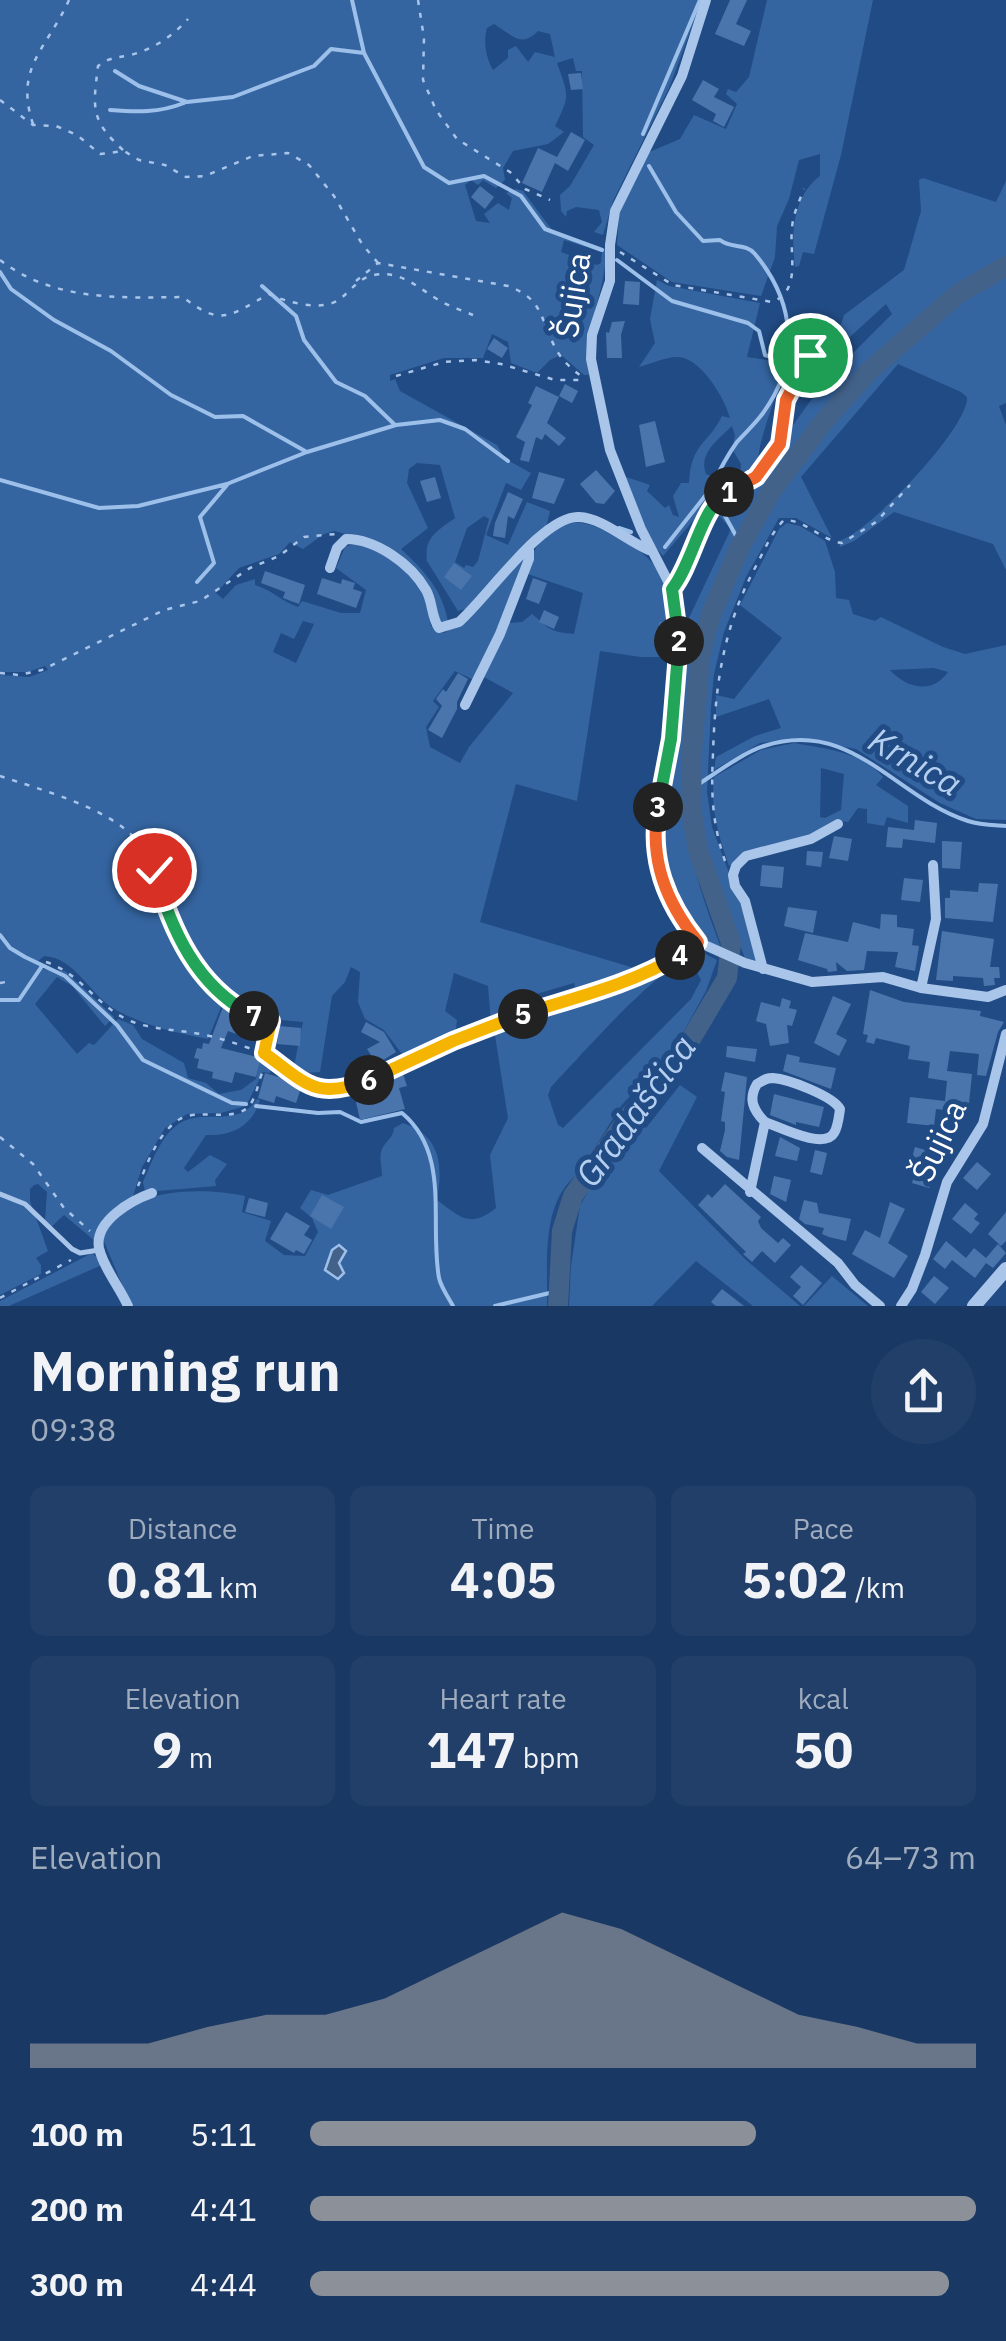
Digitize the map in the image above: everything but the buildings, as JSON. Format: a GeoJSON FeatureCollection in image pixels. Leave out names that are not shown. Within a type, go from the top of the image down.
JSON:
{"type":"FeatureCollection","features":[{"type":"Feature","properties":{"kind":"street","name":"Šujica"},"geometry":{"type":"LineString","coordinates":[[706,0],[682,76],[615,211],[610,281],[592,335],[590,380],[610,450],[650,550],[672,589],[679,624],[671,739],[655,835],[658,867],[676,914],[698,942],[763,969]]}},
{"type":"Feature","properties":{"kind":"street"},"geometry":{"type":"LineString","coordinates":[[330,568],[337,548],[346,539],[379,546],[425,588],[439,628],[459,622],[475,608],[552,526],[579,517],[650,550]]}},
{"type":"Feature","properties":{"kind":"street"},"geometry":{"type":"LineString","coordinates":[[465,705],[500,634],[529,549]]}},
{"type":"Feature","properties":{"kind":"street"},"geometry":{"type":"LineString","coordinates":[[838,824],[812,840],[741,859],[733,875],[745,901],[763,969],[812,982],[883,977],[921,988],[988,997],[1006,990]]}},
{"type":"Feature","properties":{"kind":"street"},"geometry":{"type":"LineString","coordinates":[[921,988],[936,920],[933,865]]}},
{"type":"Feature","properties":{"kind":"street"},"geometry":{"type":"LineString","coordinates":[[268,1056],[318,1089],[349,1088],[492,1025],[658,968],[698,942]]}},
{"type":"Feature","properties":{"kind":"street","name":"Šujica"},"geometry":{"type":"LineString","coordinates":[[901,1306],[925,1255],[947,1182],[982,1124],[1004,1054],[1006,1034]]}},
{"type":"Feature","properties":{"kind":"street"},"geometry":{"type":"LineString","coordinates":[[774,1078],[827,1096],[840,1109],[834,1134],[828,1139],[808,1138],[765,1122],[756,1113],[752,1092],[766,1079],[774,1078]]}},
{"type":"Feature","properties":{"kind":"street"},"geometry":{"type":"LineString","coordinates":[[750,1192],[765,1122]]}},
{"type":"Feature","properties":{"kind":"street"},"geometry":{"type":"LineString","coordinates":[[702,1148],[838,1263],[855,1285],[880,1306]]}},
{"type":"Feature","properties":{"kind":"street"},"geometry":{"type":"LineString","coordinates":[[128,1306],[99,1250],[99,1238],[107,1224],[140,1197],[152,1193]]}},
{"type":"Feature","properties":{"kind":"street"},"geometry":{"type":"LineString","coordinates":[[974,1306],[1006,1269]]}},
{"type":"Feature","properties":{"kind":"lane"},"geometry":{"type":"LineString","coordinates":[[0,1194],[25,1204],[80,1253],[99,1250]]}},
{"type":"Feature","properties":{"kind":"path"},"geometry":{"type":"LineString","coordinates":[[33,125],[24,97],[32,64],[69,0]]}},
{"type":"Feature","properties":{"kind":"path"},"geometry":{"type":"LineString","coordinates":[[418,0],[424,38],[423,80],[436,110],[457,139],[510,172],[525,189],[550,200]]}},
{"type":"Feature","properties":{"kind":"path"},"geometry":{"type":"LineString","coordinates":[[188,19],[154,46],[110,57],[98,66],[94,116],[105,134],[139,160],[165,165],[186,177],[205,176],[254,156],[288,153],[309,165],[378,263],[508,286],[527,293],[540,311],[556,350],[590,380]]}},
{"type":"Feature","properties":{"kind":"path"},"geometry":{"type":"LineString","coordinates":[[0,100],[33,125],[67,130],[100,154],[124,151]]}},
{"type":"Feature","properties":{"kind":"path"},"geometry":{"type":"LineString","coordinates":[[610,245],[673,284],[772,302],[783,298],[790,288],[792,223],[804,189]]}},
{"type":"Feature","properties":{"kind":"path"},"geometry":{"type":"LineString","coordinates":[[0,260],[15,272],[54,288],[116,300],[183,298],[202,313],[229,317],[269,294],[282,300],[324,305],[338,300],[378,263]]}},
{"type":"Feature","properties":{"kind":"path"},"geometry":{"type":"LineString","coordinates":[[356,282],[376,274],[406,278],[441,302],[473,314]]}},
{"type":"Feature","properties":{"kind":"path"},"geometry":{"type":"LineString","coordinates":[[672,589],[681,578],[714,502],[756,477],[780,444],[786,400],[820,327]]}},
{"type":"Feature","properties":{"kind":"path"},"geometry":{"type":"LineString","coordinates":[[396,376],[444,362],[475,360],[502,364],[539,377],[590,380]]}},
{"type":"Feature","properties":{"kind":"path"},"geometry":{"type":"LineString","coordinates":[[733,875],[715,831],[711,769],[715,688],[727,632],[744,590],[784,520],[791,519],[842,544],[876,522],[910,485]]}},
{"type":"Feature","properties":{"kind":"path"},"geometry":{"type":"LineString","coordinates":[[0,673],[19,675],[42,670],[164,610],[200,601],[304,537],[325,533],[346,539]]}},
{"type":"Feature","properties":{"kind":"path"},"geometry":{"type":"LineString","coordinates":[[0,776],[116,821],[138,843],[154,870],[170,922],[192,960],[236,1007],[271,1021],[268,1056],[251,1103],[244,1110],[177,1120],[148,1162],[137,1189],[140,1197]]}},
{"type":"Feature","properties":{"kind":"path"},"geometry":{"type":"LineString","coordinates":[[46,962],[65,968],[109,1008],[126,1018],[152,1029],[204,1034],[268,1056]]}},
{"type":"Feature","properties":{"kind":"path"},"geometry":{"type":"LineString","coordinates":[[0,983],[11,982]]}},
{"type":"Feature","properties":{"kind":"path"},"geometry":{"type":"LineString","coordinates":[[0,1137],[32,1164],[64,1208],[93,1234],[99,1250]]}},
{"type":"Feature","properties":{"kind":"path"},"geometry":{"type":"LineString","coordinates":[[0,1298],[60,1268],[80,1253]]}},
{"type":"Feature","properties":{"kind":"shaded area"},"geometry":{"type":"Polygon","coordinates":[[[0,0],[702,0],[669,88],[613,201],[603,235],[594,232],[602,222],[599,210],[576,207],[567,211],[566,217],[561,211],[560,195],[570,186],[594,145],[583,137],[582,71],[576,71],[573,58],[557,63],[566,96],[555,126],[564,132],[548,144],[513,151],[503,168],[505,180],[496,188],[483,180],[478,185],[471,180],[465,185],[476,221],[490,223],[484,214],[498,203],[509,210],[512,198],[506,193],[516,189],[523,191],[552,230],[606,249],[591,326],[589,375],[561,355],[537,373],[511,363],[508,342],[492,334],[483,358],[444,358],[390,375],[390,381],[395,379],[400,391],[497,445],[505,459],[531,473],[521,490],[506,483],[486,535],[508,545],[527,502],[550,511],[546,528],[469,608],[458,611],[427,561],[433,535],[455,518],[440,465],[417,463],[409,469],[407,483],[428,528],[401,549],[431,582],[442,600],[448,622],[439,624],[409,565],[381,543],[334,531],[303,549],[290,542],[279,554],[239,568],[216,593],[223,599],[236,585],[255,579],[255,585],[298,607],[302,601],[341,613],[360,613],[366,590],[336,568],[345,547],[364,546],[386,556],[413,580],[424,596],[431,626],[444,633],[470,618],[524,558],[498,631],[474,680],[455,671],[433,701],[439,707],[426,727],[430,747],[460,763],[513,693],[482,676],[507,623],[522,622],[532,614],[554,630],[574,634],[583,593],[525,573],[541,540],[550,530],[573,522],[602,529],[645,555],[659,573],[670,599],[675,657],[600,651],[577,801],[516,784],[480,922],[644,971],[551,1002],[549,996],[575,987],[574,983],[526,997],[530,1010],[491,1023],[488,986],[454,973],[445,1011],[457,1020],[455,1037],[405,1058],[384,1030],[365,1019],[358,1002],[360,972],[351,967],[345,982],[332,996],[320,1072],[303,1073],[302,1078],[293,1071],[303,1022],[282,1020],[264,1024],[226,999],[183,946],[168,916],[179,944],[196,968],[237,1012],[222,1005],[208,1039],[162,1028],[118,1011],[66,963],[44,956],[37,962],[42,969],[65,971],[114,1017],[105,1026],[72,986],[57,977],[35,1004],[77,1054],[89,1043],[94,1045],[118,1019],[133,1025],[142,1039],[184,1063],[188,1078],[206,1083],[219,1094],[241,1090],[256,1079],[261,1057],[272,1067],[270,1073],[263,1072],[246,1106],[221,1113],[187,1114],[165,1128],[142,1167],[133,1196],[95,1241],[64,1215],[51,1227],[45,1220],[47,1192],[34,1185],[30,1201],[48,1251],[36,1258],[41,1274],[0,1295],[0,675],[29,677],[48,670],[45,666],[28,672],[0,672],[0,0]],[[494,24],[487,28],[486,50],[493,70],[508,58],[508,50],[516,46],[528,62],[535,52],[555,57],[550,34],[538,31],[521,39],[494,24]],[[564,240],[561,252],[601,263],[602,252],[564,240]],[[484,516],[467,528],[455,562],[464,568],[473,567],[478,561],[489,519],[484,516]],[[303,621],[294,639],[281,633],[273,652],[296,663],[314,624],[303,621]]]}},
{"type":"Feature","properties":{"kind":"shaded area"},"geometry":{"type":"Polygon","coordinates":[[[767,0],[873,0],[841,155],[814,254],[803,252],[799,266],[795,267],[796,217],[804,195],[820,176],[820,154],[799,160],[777,226],[775,257],[761,296],[672,282],[617,245],[619,214],[647,153],[680,139],[694,115],[726,129],[737,104],[726,94],[728,89],[736,92],[749,77],[767,0]]]}},
{"type":"Feature","properties":{"kind":"shaded area"},"geometry":{"type":"Polygon","coordinates":[[[923,178],[996,202],[1006,181],[1006,256],[919,318],[879,352],[808,429],[749,517],[705,608],[692,666],[684,803],[693,862],[721,948],[690,925],[678,908],[660,849],[661,810],[671,771],[681,692],[684,620],[688,620],[731,529],[713,509],[714,505],[742,489],[745,493],[737,504],[742,507],[760,482],[765,464],[824,382],[844,315],[904,270],[921,211],[919,180],[923,178]],[[886,304],[840,346],[849,357],[892,314],[886,304]]]}},
{"type":"Feature","properties":{"kind":"shaded area"},"geometry":{"type":"Polygon","coordinates":[[[1006,273],[1006,403],[999,406],[1006,425],[1006,570],[993,544],[894,512],[840,547],[839,541],[872,519],[915,477],[964,411],[967,397],[961,392],[898,364],[801,477],[832,538],[796,518],[779,518],[746,577],[724,632],[714,674],[707,792],[712,827],[745,916],[756,961],[745,958],[710,869],[697,814],[701,689],[716,617],[795,468],[855,391],[926,325],[1006,273]]]}},
{"type":"Feature","properties":{"kind":"shaded area"},"geometry":{"type":"Polygon","coordinates":[[[657,280],[669,286],[760,303],[747,357],[773,361],[782,352],[790,326],[796,327],[762,438],[759,462],[744,480],[740,478],[741,464],[732,449],[732,426],[705,459],[706,474],[721,471],[716,494],[663,556],[653,545],[623,476],[650,485],[647,491],[665,508],[669,505],[673,515],[679,517],[673,496],[681,483],[689,483],[696,452],[722,416],[730,418],[711,381],[688,359],[669,358],[639,367],[655,343],[650,319],[657,280]]]}},
{"type":"Feature","properties":{"kind":"shaded area"},"geometry":{"type":"Polygon","coordinates":[[[787,523],[800,526],[825,541],[835,572],[836,598],[849,600],[853,614],[875,621],[881,617],[965,654],[1006,645],[1006,820],[976,819],[940,803],[856,749],[802,739],[760,743],[714,770],[716,757],[755,736],[781,728],[769,699],[716,717],[716,695],[734,699],[782,638],[740,605],[779,529],[787,523]],[[934,668],[890,670],[919,686],[934,684],[948,672],[934,668]]]}},
{"type":"Feature","properties":{"kind":"shaded area"},"geometry":{"type":"Polygon","coordinates":[[[794,743],[842,752],[864,762],[883,777],[876,785],[908,806],[908,823],[887,817],[884,826],[867,823],[867,809],[858,808],[848,822],[836,820],[827,831],[729,866],[714,812],[714,777],[761,750],[794,743]],[[821,768],[820,817],[841,810],[844,774],[821,768]]]}},
{"type":"Feature","properties":{"kind":"shaded area"},"geometry":{"type":"Polygon","coordinates":[[[699,951],[717,960],[706,991],[676,1045],[621,1106],[557,1201],[547,1253],[547,1306],[131,1306],[103,1239],[127,1209],[164,1194],[206,1191],[245,1196],[242,1212],[271,1221],[265,1241],[284,1255],[305,1256],[318,1232],[312,1218],[300,1208],[311,1190],[328,1195],[382,1176],[382,1150],[394,1128],[403,1123],[425,1136],[436,1153],[440,1175],[437,1200],[465,1218],[487,1214],[496,1208],[490,1155],[508,1118],[494,1029],[654,973],[699,951]],[[685,962],[656,980],[551,1087],[548,1095],[558,1125],[563,1128],[691,999],[701,980],[694,967],[685,962]]]}},
{"type":"Feature","properties":{"kind":"shaded area"},"geometry":{"type":"Polygon","coordinates":[[[680,1085],[697,1097],[659,1171],[745,1259],[800,1306],[753,1306],[696,1261],[652,1306],[569,1306],[580,1206],[638,1121],[646,1128],[680,1085]]]}},
{"type":"Feature","properties":{"kind":"shaded area"},"geometry":{"type":"Polygon","coordinates":[[[260,1100],[247,1123],[225,1134],[206,1135],[184,1168],[188,1172],[210,1155],[227,1164],[215,1180],[216,1186],[145,1192],[143,1182],[153,1160],[176,1126],[186,1120],[240,1113],[260,1100]]]}},
{"type":"Feature","properties":{"kind":"shaded area"},"geometry":{"type":"Polygon","coordinates":[[[339,1245],[346,1251],[339,1263],[344,1273],[338,1279],[325,1270],[332,1250],[339,1245]]]}},
{"type":"Feature","properties":{"kind":"shaded area"},"geometry":{"type":"Polygon","coordinates":[[[92,1253],[104,1264],[9,1306],[0,1306],[0,1301],[92,1253]]]}},
{"type":"Feature","properties":{"kind":"shaded area"},"geometry":{"type":"Polygon","coordinates":[[[832,1276],[868,1306],[804,1306],[832,1276]]]}},
{"type":"Feature","properties":{"kind":"waterway"},"geometry":{"type":"LineString","coordinates":[[352,0],[364,53],[424,167],[449,183],[484,176],[521,196],[545,229],[602,250]]}},
{"type":"Feature","properties":{"kind":"waterway"},"geometry":{"type":"LineString","coordinates":[[643,134],[700,0]]}},
{"type":"Feature","properties":{"kind":"waterway"},"geometry":{"type":"LineString","coordinates":[[115,71],[139,86],[187,102],[233,97],[314,66],[331,49],[364,53]]}},
{"type":"Feature","properties":{"kind":"waterway"},"geometry":{"type":"LineString","coordinates":[[110,110],[147,111],[184,103]]}},
{"type":"Feature","properties":{"kind":"waterway"},"geometry":{"type":"LineString","coordinates":[[649,166],[676,212],[703,241],[720,240],[755,254],[768,272],[785,312],[788,352],[783,373],[763,413],[726,459],[710,490],[713,495]]}},
{"type":"Feature","properties":{"kind":"waterway"},"geometry":{"type":"LineString","coordinates":[[617,260],[672,301],[748,323],[759,331],[765,355],[774,358],[788,353]]}},
{"type":"Feature","properties":{"kind":"waterway","name":"Gradaščica"},"geometry":{"type":"LineString","coordinates":[[558,1306],[562,1231],[573,1196],[630,1115],[669,1076],[727,978],[731,943],[698,850],[691,808],[701,650],[712,612],[741,545],[772,490],[824,421],[868,372],[958,294],[1006,266]]}},
{"type":"Feature","properties":{"kind":"waterway"},"geometry":{"type":"LineString","coordinates":[[0,272],[11,289],[54,320],[111,351],[171,395],[215,417],[243,416],[305,451]]}},
{"type":"Feature","properties":{"kind":"waterway"},"geometry":{"type":"LineString","coordinates":[[262,286],[296,316],[304,340],[336,382],[365,396],[394,424]]}},
{"type":"Feature","properties":{"kind":"waterway"},"geometry":{"type":"LineString","coordinates":[[0,480],[99,508],[138,506],[227,484],[307,452],[396,425],[440,420],[465,429],[508,461]]}},
{"type":"Feature","properties":{"kind":"waterway"},"geometry":{"type":"LineString","coordinates":[[197,582],[214,563],[200,517],[227,485]]}},
{"type":"Feature","properties":{"kind":"waterway"},"geometry":{"type":"LineString","coordinates":[[665,547],[709,491]]}},
{"type":"Feature","properties":{"kind":"waterway"},"geometry":{"type":"LineString","coordinates":[[718,503],[741,545]]}},
{"type":"Feature","properties":{"kind":"waterway"},"geometry":{"type":"LineString","coordinates":[[619,528],[631,532]]}},
{"type":"Feature","properties":{"kind":"waterway","name":"Krnica"},"geometry":{"type":"LineString","coordinates":[[691,789],[755,749],[795,740],[823,742],[872,764],[942,810],[973,822],[1006,826]]}},
{"type":"Feature","properties":{"kind":"waterway"},"geometry":{"type":"LineString","coordinates":[[0,935],[10,948],[65,976],[117,1025],[143,1060],[232,1103],[246,1104]]}},
{"type":"Feature","properties":{"kind":"waterway"},"geometry":{"type":"LineString","coordinates":[[0,1000],[19,1000],[42,966]]}},
{"type":"Feature","properties":{"kind":"waterway"},"geometry":{"type":"LineString","coordinates":[[256,1106],[340,1112],[361,1122],[402,1113],[417,1130],[433,1168],[439,1278],[453,1306]]}},
{"type":"Feature","properties":{"kind":"waterway"},"geometry":{"type":"LineString","coordinates":[[495,1306],[558,1291]]}},
{"type":"Feature","properties":{"kind":"route"},"geometry":{"type":"LineString","coordinates":[[154,870],[170,922],[192,960],[236,1007],[271,1021],[264,1053],[306,1083],[328,1091],[367,1081],[492,1025],[658,968],[698,942],[676,914],[664,885],[655,835],[679,660],[679,624],[672,589],[681,578],[714,502],[756,477],[780,444],[786,400],[810,355]]}}]}
